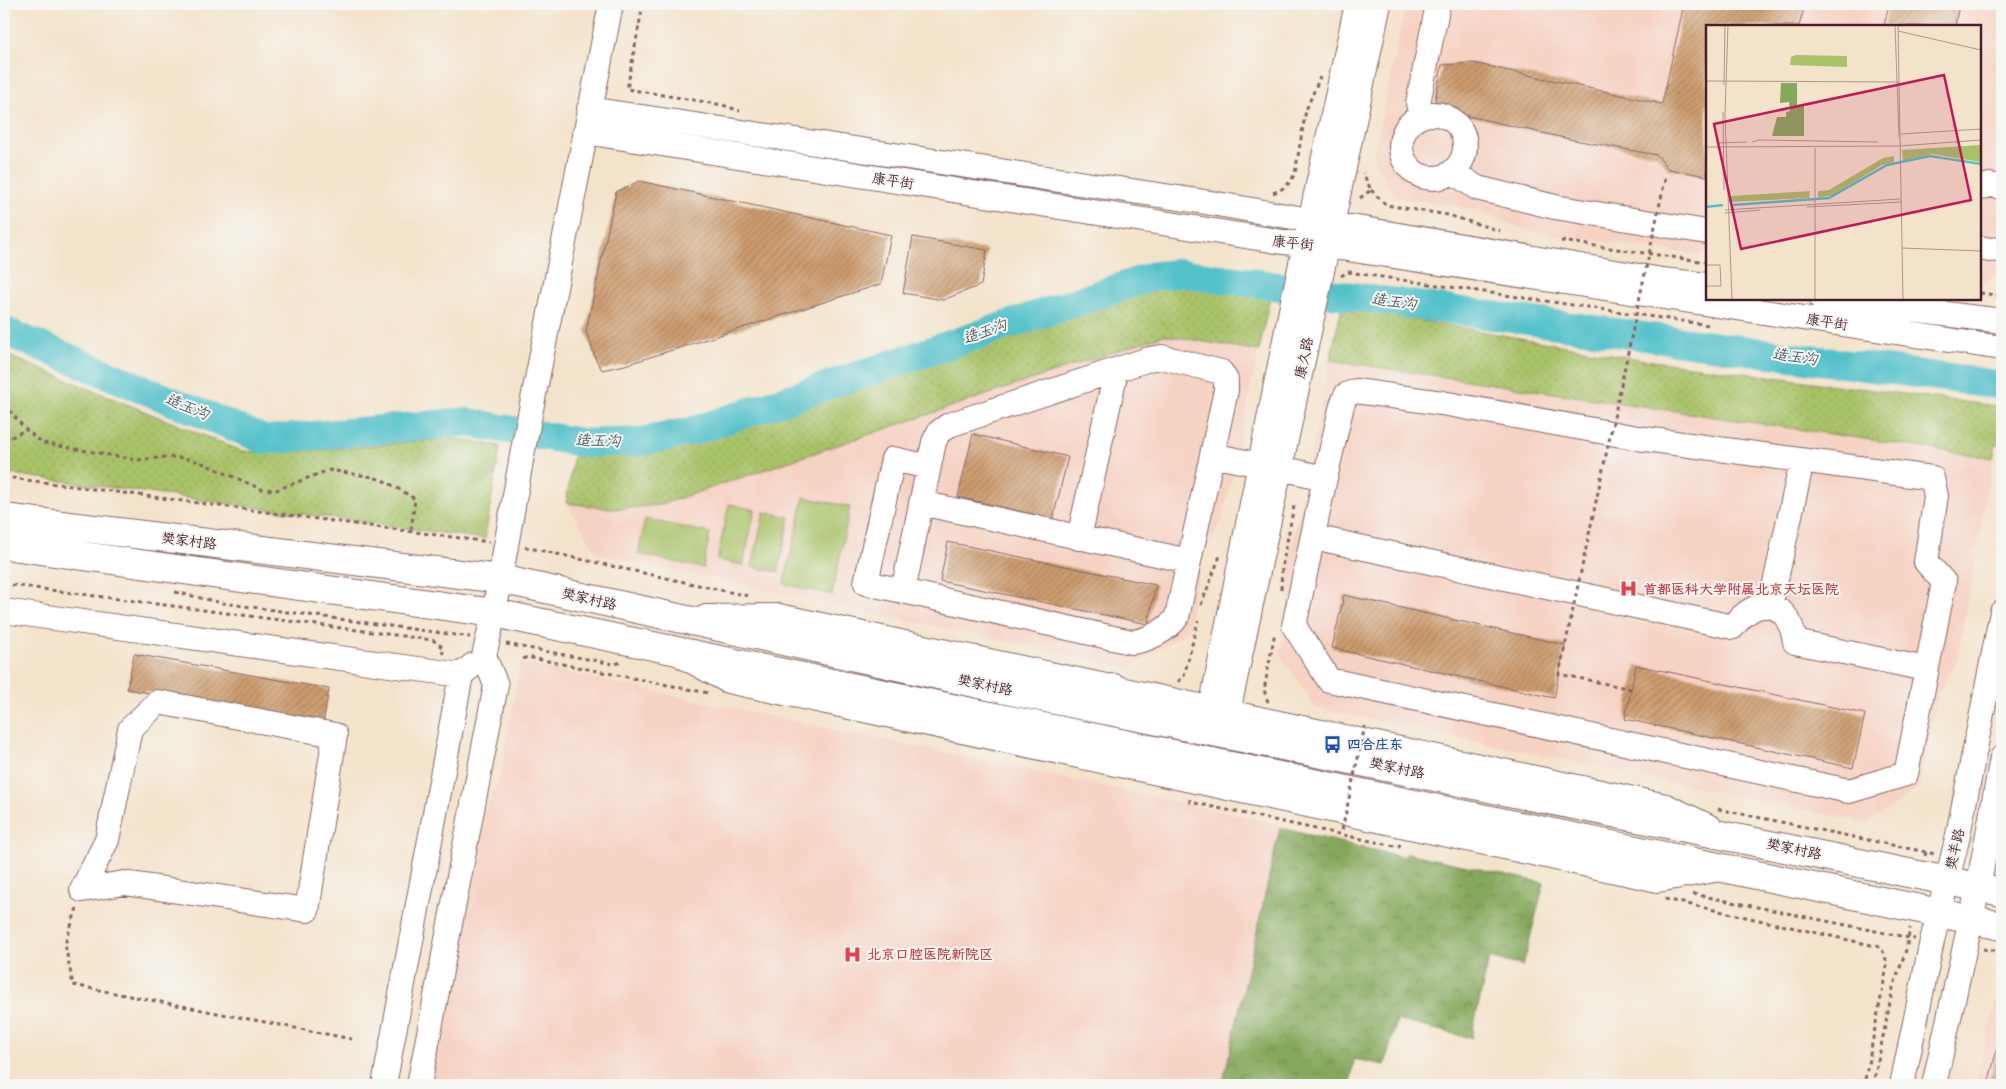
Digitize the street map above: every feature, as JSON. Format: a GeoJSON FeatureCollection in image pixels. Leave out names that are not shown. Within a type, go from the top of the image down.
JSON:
{"type":"FeatureCollection","features":[{"type":"Feature","properties":{"kind":"main road","name":"樊家村路"},"geometry":{"type":"LineString","coordinates":[[4,518],[500,579],[1077,704],[1972,886]]}},
{"type":"Feature","properties":{"kind":"main road","name":"樊家村路"},"geometry":{"type":"LineString","coordinates":[[4,545],[494,613],[2002,926]]}},
{"type":"Feature","properties":{"kind":"main road"},"geometry":{"type":"LineString","coordinates":[[1077,704],[1114,688]]}},
{"type":"Feature","properties":{"kind":"street"},"geometry":{"type":"LineString","coordinates":[[419,1085],[496,685],[486,648],[611,4]]}},
{"type":"Feature","properties":{"kind":"street","name":"康久路"},"geometry":{"type":"LineString","coordinates":[[1319,234],[1357,4]]}},
{"type":"Feature","properties":{"kind":"street","name":"康久路"},"geometry":{"type":"LineString","coordinates":[[1220,710],[1319,234],[1379,4]]}},
{"type":"Feature","properties":{"kind":"street"},"geometry":{"type":"LineString","coordinates":[[1421,116],[1418,103],[1438,4]]}},
{"type":"Feature","properties":{"kind":"street","name":"康平街"},"geometry":{"type":"LineString","coordinates":[[590,109],[1205,202],[1319,234],[1706,299]]}},
{"type":"Feature","properties":{"kind":"street"},"geometry":{"type":"LineString","coordinates":[[1441,115],[1458,126],[1463,135],[1465,150],[1460,164],[1453,172],[1443,177],[1426,178],[1411,171],[1404,162],[1401,152],[1402,136],[1412,122],[1421,116],[1441,115]]}},
{"type":"Feature","properties":{"kind":"street","name":"康平街"},"geometry":{"type":"LineString","coordinates":[[585,132],[1319,234],[1706,285]]}},
{"type":"Feature","properties":{"kind":"street"},"geometry":{"type":"LineString","coordinates":[[1453,172],[1478,188],[1555,207],[1706,232]]}},
{"type":"Feature","properties":{"kind":"street"},"geometry":{"type":"LineString","coordinates":[[1981,188],[1990,185],[2002,187]]}},
{"type":"Feature","properties":{"kind":"street"},"geometry":{"type":"LineString","coordinates":[[1981,248],[2002,249]]}},
{"type":"Feature","properties":{"kind":"street","name":"康平街"},"geometry":{"type":"LineString","coordinates":[[1714,300],[2002,348]]}},
{"type":"Feature","properties":{"kind":"street","name":"康平街"},"geometry":{"type":"LineString","coordinates":[[1838,300],[1901,304],[2002,321]]}},
{"type":"Feature","properties":{"kind":"street"},"geometry":{"type":"LineString","coordinates":[[902,591],[929,467],[934,442],[940,432],[949,425],[1149,359],[1162,357],[1221,372],[1226,380],[1226,390],[1177,617],[1171,626],[1139,642],[1131,642],[866,583],[893,459],[929,467]]}},
{"type":"Feature","properties":{"kind":"street"},"geometry":{"type":"LineString","coordinates":[[1079,538],[1116,371]]}},
{"type":"Feature","properties":{"kind":"street"},"geometry":{"type":"LineString","coordinates":[[1356,391],[1442,403],[1638,438],[1802,461],[1932,478],[1936,496],[1926,562],[1944,582],[1906,774],[1849,791],[1329,680],[1294,626],[1342,405],[1346,395],[1356,391]]}},
{"type":"Feature","properties":{"kind":"street"},"geometry":{"type":"LineString","coordinates":[[1212,455],[1325,478]]}},
{"type":"Feature","properties":{"kind":"street"},"geometry":{"type":"LineString","coordinates":[[1770,606],[1802,461]]}},
{"type":"Feature","properties":{"kind":"street"},"geometry":{"type":"LineString","coordinates":[[921,503],[1189,562]]}},
{"type":"Feature","properties":{"kind":"street"},"geometry":{"type":"LineString","coordinates":[[1313,537],[1733,627],[1747,611],[1754,607],[1770,606],[1788,617],[1793,627],[1794,642],[1926,669]]}},
{"type":"Feature","properties":{"kind":"street"},"geometry":{"type":"LineString","coordinates":[[4,611],[452,673],[486,648]]}},
{"type":"Feature","properties":{"kind":"street","name":"樊羊路"},"geometry":{"type":"LineString","coordinates":[[1934,1085],[1965,946],[1955,917],[1972,886],[2002,612]]}},
{"type":"Feature","properties":{"kind":"street"},"geometry":{"type":"LineString","coordinates":[[673,618],[779,616],[1666,806],[1727,836]]}},
{"type":"Feature","properties":{"kind":"street"},"geometry":{"type":"LineString","coordinates":[[384,1085],[452,673]]}},
{"type":"Feature","properties":{"kind":"street"},"geometry":{"type":"LineString","coordinates":[[158,702],[335,735],[307,910],[124,883],[82,890],[107,840],[130,729],[158,702]]}},
{"type":"Feature","properties":{"kind":"street","name":"樊羊路"},"geometry":{"type":"LineString","coordinates":[[1902,1085],[1932,941],[1955,917],[1972,886],[2002,758]]}},
{"type":"Feature","properties":{"kind":"path"},"geometry":{"type":"LineString","coordinates":[[643,4],[626,89],[723,105],[742,111]]}},
{"type":"Feature","properties":{"kind":"path"},"geometry":{"type":"LineString","coordinates":[[1266,196],[1282,190],[1290,182],[1294,173],[1306,110],[1320,76]]}},
{"type":"Feature","properties":{"kind":"path"},"geometry":{"type":"LineString","coordinates":[[1631,689],[1559,674],[1666,175]]}},
{"type":"Feature","properties":{"kind":"path"},"geometry":{"type":"LineString","coordinates":[[1371,190],[1386,205],[1448,215],[1505,233]]}},
{"type":"Feature","properties":{"kind":"path"},"geometry":{"type":"LineString","coordinates":[[1553,240],[1706,262]]}},
{"type":"Feature","properties":{"kind":"path"},"geometry":{"type":"LineString","coordinates":[[1981,293],[2002,296]]}},
{"type":"Feature","properties":{"kind":"path"},"geometry":{"type":"LineString","coordinates":[[4,404],[26,430],[43,443],[137,460],[166,457],[200,462],[261,488],[276,490],[329,470],[373,476],[415,499],[416,509],[411,532]]}},
{"type":"Feature","properties":{"kind":"path"},"geometry":{"type":"LineString","coordinates":[[4,442],[26,430]]}},
{"type":"Feature","properties":{"kind":"path"},"geometry":{"type":"LineString","coordinates":[[4,477],[506,544],[756,597]]}},
{"type":"Feature","properties":{"kind":"path"},"geometry":{"type":"LineString","coordinates":[[1174,683],[1180,682],[1184,676],[1202,602],[1221,552]]}},
{"type":"Feature","properties":{"kind":"path"},"geometry":{"type":"LineString","coordinates":[[4,584],[433,640],[442,647],[452,673]]}},
{"type":"Feature","properties":{"kind":"path"},"geometry":{"type":"LineString","coordinates":[[171,592],[222,604],[486,648],[614,664],[624,661]]}},
{"type":"Feature","properties":{"kind":"path"},"geometry":{"type":"LineString","coordinates":[[1342,830],[1365,726]]}},
{"type":"Feature","properties":{"kind":"path"},"geometry":{"type":"LineString","coordinates":[[1715,808],[1926,852]]}},
{"type":"Feature","properties":{"kind":"path"},"geometry":{"type":"LineString","coordinates":[[1394,841],[1409,844]]}},
{"type":"Feature","properties":{"kind":"path"},"geometry":{"type":"LineString","coordinates":[[82,890],[65,944],[72,985],[352,1038]]}},
{"type":"Feature","properties":{"kind":"path"},"geometry":{"type":"LineString","coordinates":[[1691,894],[1891,935],[1932,941]]}},
{"type":"Feature","properties":{"kind":"path"},"geometry":{"type":"LineString","coordinates":[[1660,898],[1880,947],[1885,955],[1887,966],[1864,1085]]}},
{"type":"Feature","properties":{"kind":"path"},"geometry":{"type":"LineString","coordinates":[[1965,946],[2002,951]]}},
{"type":"Feature","properties":{"kind":"shaded area"},"geometry":{"type":"Polygon","coordinates":[[[1406,4],[2002,4],[2002,271],[1981,284],[1981,25],[1706,25],[1706,256],[1527,231],[1477,210],[1395,197],[1373,158],[1406,4]]]}},
{"type":"Feature","properties":{"kind":"shaded area"},"geometry":{"type":"Polygon","coordinates":[[[1164,335],[1259,351],[1222,522],[1201,556],[1187,631],[1130,668],[598,554],[566,503],[613,509],[660,505],[1164,335]]]}},
{"type":"Feature","properties":{"kind":"shaded area","name":"首都医科大学附属北京天坛医院"},"geometry":{"type":"Polygon","coordinates":[[[1330,360],[1993,458],[1957,661],[1938,694],[1919,788],[1867,823],[1316,708],[1279,653],[1288,612],[1288,565],[1330,360]]]}},
{"type":"Feature","properties":{"kind":"shaded area","name":"北京口腔医院新院区"},"geometry":{"type":"Polygon","coordinates":[[[520,663],[1281,824],[1223,1082],[1238,1085],[452,1085],[429,1080],[480,820],[500,777],[520,663]]]}},
{"type":"Feature","properties":{"kind":"shaded area"},"geometry":{"type":"Polygon","coordinates":[[[2002,989],[2002,1085],[1974,1085],[1998,994],[2002,989]]]}},
{"type":"Feature","properties":{"kind":"green space"},"geometry":{"type":"Polygon","coordinates":[[[1178,284],[1270,296],[1259,351],[1164,335],[660,505],[613,509],[566,503],[574,454],[643,452],[679,447],[1131,292],[1155,285],[1178,284]]]}},
{"type":"Feature","properties":{"kind":"green space"},"geometry":{"type":"Polygon","coordinates":[[[1342,307],[1645,360],[2002,407],[2002,445],[1996,444],[1993,458],[1330,360],[1342,307]]]}},
{"type":"Feature","properties":{"kind":"green space"},"geometry":{"type":"Polygon","coordinates":[[[4,354],[242,451],[269,453],[350,448],[448,438],[500,446],[485,539],[4,473],[4,354]]]}},
{"type":"Feature","properties":{"kind":"green space"},"geometry":{"type":"Polygon","coordinates":[[[804,497],[850,507],[832,595],[784,584],[804,497]]]}},
{"type":"Feature","properties":{"kind":"green space"},"geometry":{"type":"Polygon","coordinates":[[[729,504],[755,510],[743,565],[717,560],[729,504]]]}},
{"type":"Feature","properties":{"kind":"green space"},"geometry":{"type":"Polygon","coordinates":[[[764,512],[790,517],[778,572],[752,567],[764,512]]]}},
{"type":"Feature","properties":{"kind":"green space"},"geometry":{"type":"Polygon","coordinates":[[[645,519],[710,533],[703,568],[638,554],[645,519]]]}},
{"type":"Feature","properties":{"kind":"green space"},"geometry":{"type":"Polygon","coordinates":[[[1280,828],[1403,857],[1407,853],[1544,883],[1523,966],[1489,958],[1471,1038],[1397,1020],[1385,1065],[1354,1059],[1350,1085],[1238,1085],[1223,1082],[1280,828]]]}},
{"type":"Feature","properties":{"kind":"building"},"geometry":{"type":"Polygon","coordinates":[[[1684,4],[1805,4],[1799,25],[1706,25],[1706,176],[1668,169],[1657,155],[1569,139],[1464,115],[1442,106],[1435,100],[1442,65],[1473,63],[1662,104],[1684,4]]]}},
{"type":"Feature","properties":{"kind":"building"},"geometry":{"type":"Polygon","coordinates":[[[1889,4],[1959,4],[1955,25],[1884,25],[1889,4]]]}},
{"type":"Feature","properties":{"kind":"building"},"geometry":{"type":"Polygon","coordinates":[[[639,181],[891,235],[881,284],[625,365],[602,370],[596,360],[586,331],[616,192],[639,181]]]}},
{"type":"Feature","properties":{"kind":"building"},"geometry":{"type":"Polygon","coordinates":[[[913,237],[987,250],[981,285],[943,300],[903,293],[913,237]]]}},
{"type":"Feature","properties":{"kind":"building"},"geometry":{"type":"Polygon","coordinates":[[[973,434],[1068,457],[1053,519],[958,497],[973,434]]]}},
{"type":"Feature","properties":{"kind":"building"},"geometry":{"type":"Polygon","coordinates":[[[948,542],[1156,585],[1148,624],[940,581],[948,542]]]}},
{"type":"Feature","properties":{"kind":"building"},"geometry":{"type":"Polygon","coordinates":[[[1344,595],[1565,645],[1554,698],[1332,648],[1344,595]]]}},
{"type":"Feature","properties":{"kind":"building"},"geometry":{"type":"Polygon","coordinates":[[[134,654],[329,689],[323,723],[127,689],[134,654]]]}},
{"type":"Feature","properties":{"kind":"building"},"geometry":{"type":"Polygon","coordinates":[[[1636,665],[1865,714],[1853,768],[1625,719],[1636,665]]]}},
{"type":"Feature","properties":{"kind":"building"},"geometry":{"type":"Polygon","coordinates":[[[2002,1028],[2002,1085],[1988,1085],[2002,1028]]]}},
{"type":"Feature","properties":{"kind":"waterway","name":"造玉沟"},"geometry":{"type":"LineString","coordinates":[[4,331],[265,440],[465,422],[584,443],[640,442],[693,431],[1153,276],[1181,273],[1992,384]]}},
{"type":"Feature","properties":{"kind":"place","name":"首都医科大学附属北京天坛医院"},"geometry":{"type":"Point","coordinates":[1629,589]}},
{"type":"Feature","properties":{"kind":"place","name":"四合庄东"},"geometry":{"type":"Point","coordinates":[1333,744]}},
{"type":"Feature","properties":{"kind":"place","name":"北京口腔医院新院区"},"geometry":{"type":"Point","coordinates":[853,954]}}]}
